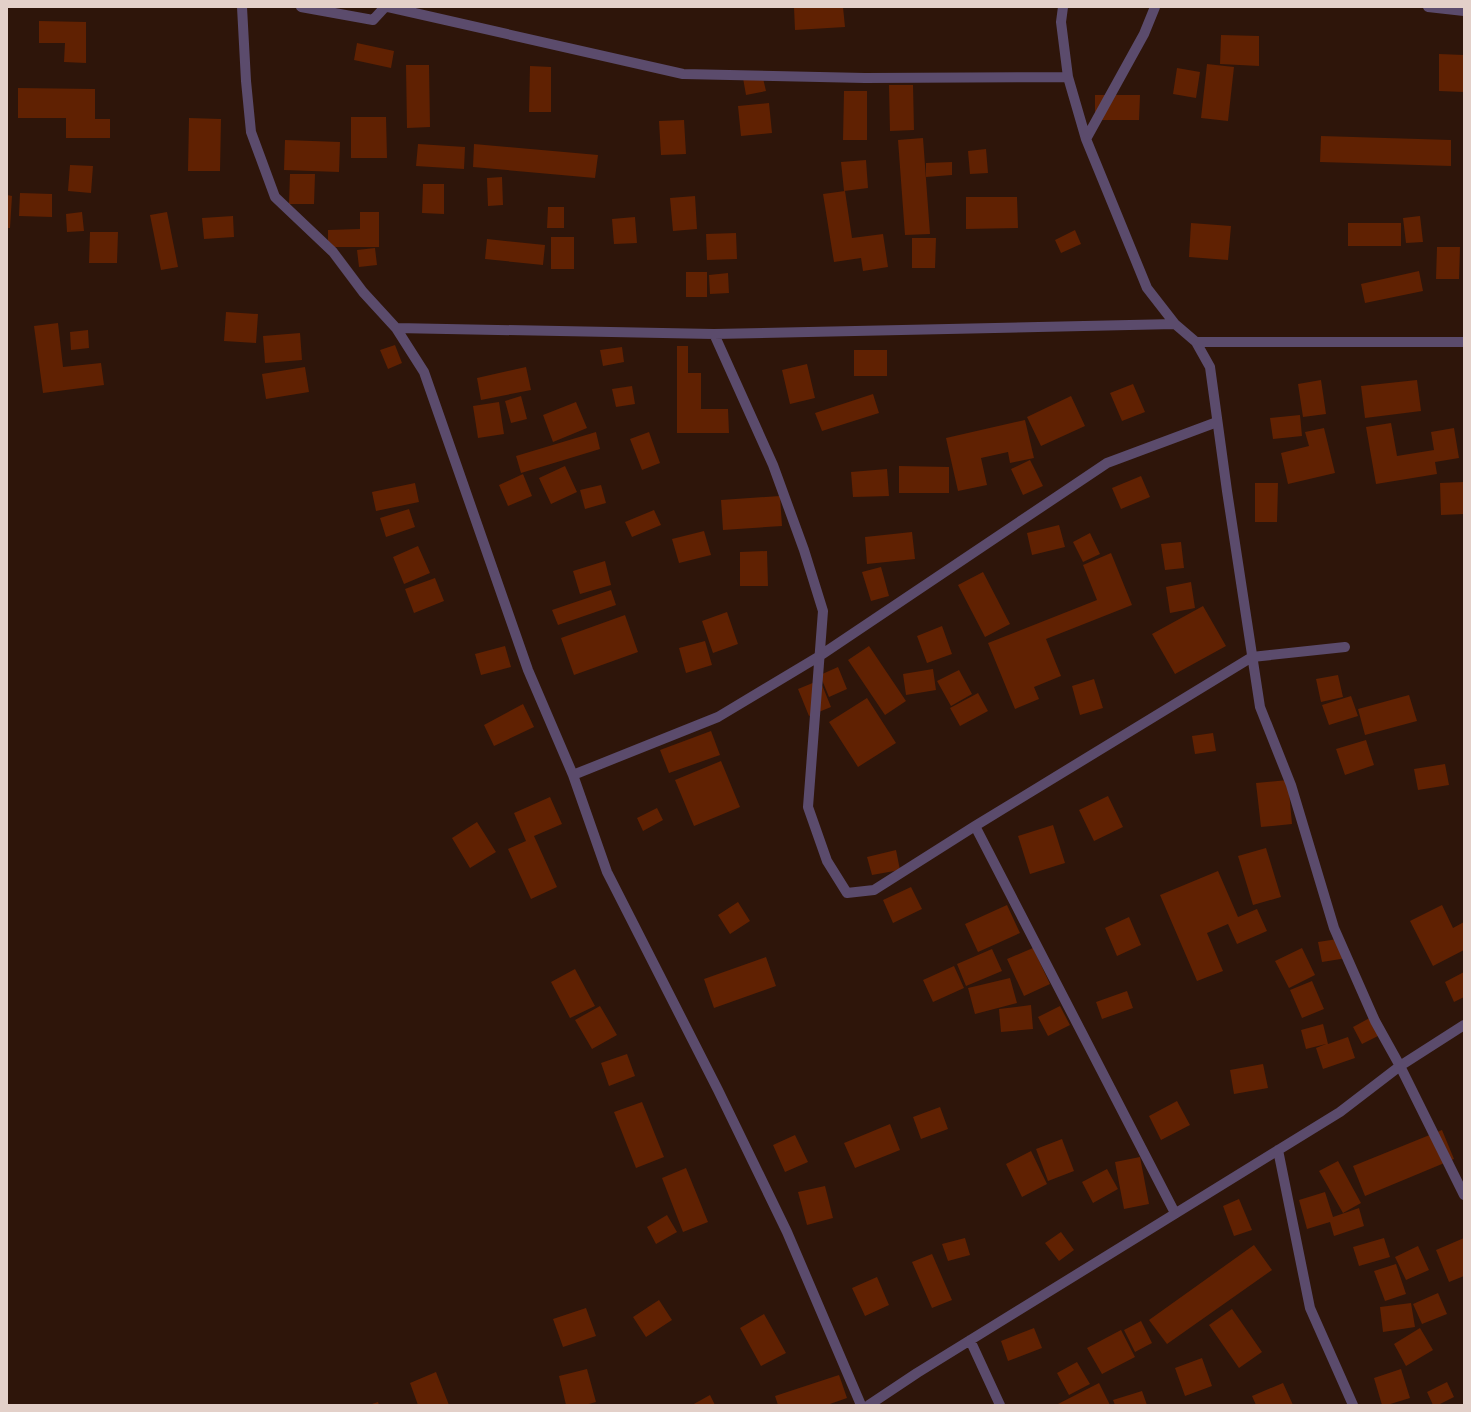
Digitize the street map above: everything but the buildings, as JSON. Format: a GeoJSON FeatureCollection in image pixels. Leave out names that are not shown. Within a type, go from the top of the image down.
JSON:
{"type":"FeatureCollection","features":[{"type":"Feature","properties":{"kind":"street"},"geometry":{"type":"LineString","coordinates":[[242,7],[246,81],[251,132],[275,197],[333,252],[363,292],[396,328],[424,372],[528,670],[572,775],[607,872],[718,1090],[787,1232],[861,1405]]}},
{"type":"Feature","properties":{"kind":"street"},"geometry":{"type":"LineString","coordinates":[[301,7],[373,20],[387,7],[683,74],[865,78],[1068,77]]}},
{"type":"Feature","properties":{"kind":"street"},"geometry":{"type":"LineString","coordinates":[[1063,7],[1061,22],[1068,77],[1086,139],[1147,288],[1175,324],[1196,342],[1210,367],[1260,707],[1291,785],[1334,928],[1375,1021],[1400,1066],[1464,1196]]}},
{"type":"Feature","properties":{"kind":"street"},"geometry":{"type":"LineString","coordinates":[[1086,139],[1144,34],[1155,7]]}},
{"type":"Feature","properties":{"kind":"street"},"geometry":{"type":"LineString","coordinates":[[1428,7],[1464,10]]}},
{"type":"Feature","properties":{"kind":"street"},"geometry":{"type":"LineString","coordinates":[[396,328],[714,334],[1175,324]]}},
{"type":"Feature","properties":{"kind":"street"},"geometry":{"type":"LineString","coordinates":[[714,334],[773,465],[804,550],[823,611],[818,657],[808,807],[827,861],[847,893],[874,890],[1252,657],[1345,647]]}},
{"type":"Feature","properties":{"kind":"street"},"geometry":{"type":"LineString","coordinates":[[1196,342],[1464,342]]}},
{"type":"Feature","properties":{"kind":"street"},"geometry":{"type":"LineString","coordinates":[[572,775],[718,717],[818,657],[1107,463],[1217,422]]}},
{"type":"Feature","properties":{"kind":"street"},"geometry":{"type":"LineString","coordinates":[[976,826],[1175,1214]]}},
{"type":"Feature","properties":{"kind":"street"},"geometry":{"type":"LineString","coordinates":[[869,1405],[970,1340],[1340,1112],[1400,1066],[1464,1025]]}},
{"type":"Feature","properties":{"kind":"street"},"geometry":{"type":"LineString","coordinates":[[1278,1150],[1310,1308],[1353,1405]]}},
{"type":"Feature","properties":{"kind":"street"},"geometry":{"type":"LineString","coordinates":[[970,1340],[1000,1405]]}}]}
